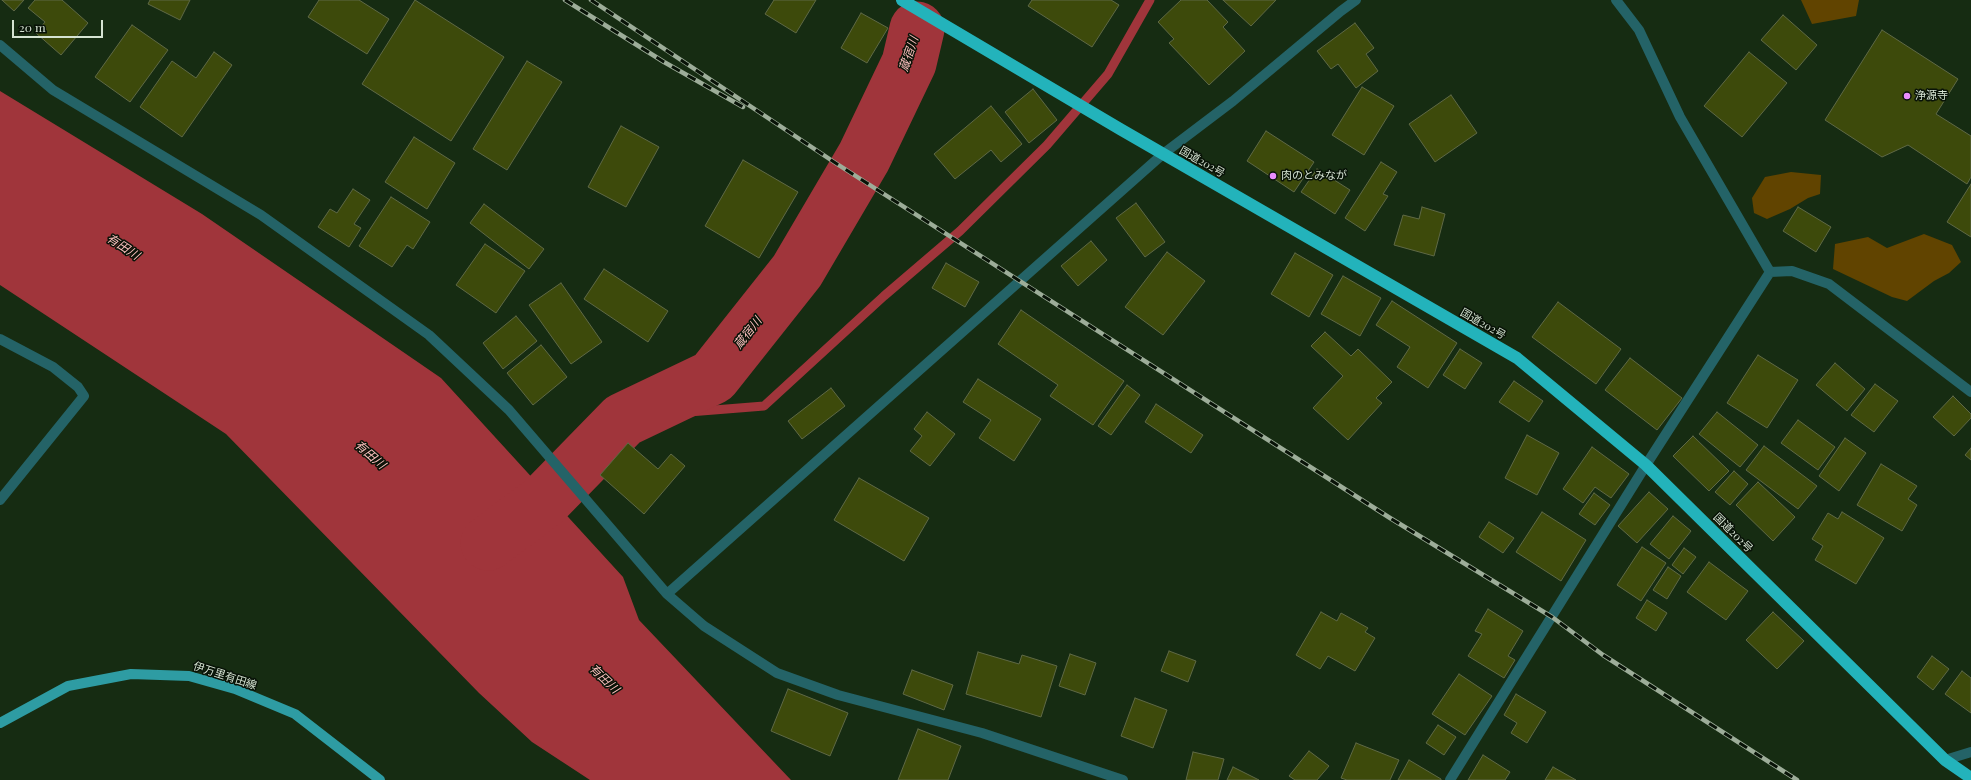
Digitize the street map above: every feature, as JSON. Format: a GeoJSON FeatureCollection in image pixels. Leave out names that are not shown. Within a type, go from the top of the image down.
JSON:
{"type":"FeatureCollection","features":[{"type":"Feature","properties":{"kind":"highway","name":"国道202号"},"geometry":{"type":"LineString","coordinates":[[902,0],[1075,103],[1517,358],[1646,465],[1945,760],[1971,778]]}},
{"type":"Feature","properties":{"kind":"main road","name":"伊万里有田線"},"geometry":{"type":"LineString","coordinates":[[0,723],[68,686],[131,674],[189,676],[235,689],[295,714],[380,780]]}},
{"type":"Feature","properties":{"kind":"street"},"geometry":{"type":"LineString","coordinates":[[667,594],[1163,154],[1233,101],[1356,0]]}},
{"type":"Feature","properties":{"kind":"street"},"geometry":{"type":"LineString","coordinates":[[1616,0],[1639,30],[1680,117],[1770,272]]}},
{"type":"Feature","properties":{"kind":"street"},"geometry":{"type":"LineString","coordinates":[[0,45],[53,90],[261,215],[422,330],[509,410],[667,594],[704,626],[777,673],[838,695],[982,733],[1123,780]]}},
{"type":"Feature","properties":{"kind":"street"},"geometry":{"type":"LineString","coordinates":[[1770,272],[1792,271],[1829,284],[1971,392]]}},
{"type":"Feature","properties":{"kind":"street"},"geometry":{"type":"LineString","coordinates":[[1450,780],[1646,465],[1770,272]]}},
{"type":"Feature","properties":{"kind":"street"},"geometry":{"type":"LineString","coordinates":[[0,339],[53,367],[78,387],[84,396],[0,500]]}},
{"type":"Feature","properties":{"kind":"street"},"geometry":{"type":"LineString","coordinates":[[1945,760],[1971,752]]}},
{"type":"Feature","properties":{"kind":"shaded area"},"geometry":{"type":"Polygon","coordinates":[[[1801,0],[1859,0],[1856,16],[1812,24],[1801,0]]]}},
{"type":"Feature","properties":{"kind":"shaded area"},"geometry":{"type":"Polygon","coordinates":[[[1791,172],[1821,175],[1820,194],[1808,198],[1790,209],[1767,219],[1754,213],[1752,198],[1765,177],[1791,172]]]}},
{"type":"Feature","properties":{"kind":"shaded area"},"geometry":{"type":"Polygon","coordinates":[[[1924,234],[1952,245],[1961,262],[1949,273],[1934,281],[1907,301],[1892,297],[1833,269],[1835,244],[1868,237],[1887,248],[1924,234]]]}},
{"type":"Feature","properties":{"kind":"water","name":"有田川"},"geometry":{"type":"Polygon","coordinates":[[[0,91],[202,214],[441,378],[623,577],[639,620],[791,780],[590,780],[532,742],[479,693],[226,434],[0,285],[0,91]]]}},
{"type":"Feature","properties":{"kind":"building"},"geometry":{"type":"Polygon","coordinates":[[[2,0],[24,0],[14,11],[2,0]]]}},
{"type":"Feature","properties":{"kind":"building"},"geometry":{"type":"Polygon","coordinates":[[[35,0],[62,0],[88,23],[61,55],[36,33],[45,22],[28,8],[35,0]]]}},
{"type":"Feature","properties":{"kind":"building"},"geometry":{"type":"Polygon","coordinates":[[[150,0],[190,0],[180,20],[148,4],[150,0]]]}},
{"type":"Feature","properties":{"kind":"building"},"geometry":{"type":"Polygon","coordinates":[[[319,0],[359,0],[389,19],[367,54],[308,17],[319,0]]]}},
{"type":"Feature","properties":{"kind":"building"},"geometry":{"type":"Polygon","coordinates":[[[415,0],[504,57],[451,141],[362,84],[415,0]]]}},
{"type":"Feature","properties":{"kind":"building"},"geometry":{"type":"Polygon","coordinates":[[[774,0],[816,0],[796,33],[765,14],[774,0]]]}},
{"type":"Feature","properties":{"kind":"building"},"geometry":{"type":"Polygon","coordinates":[[[1032,0],[1111,0],[1119,5],[1092,47],[1028,6],[1032,0]]]}},
{"type":"Feature","properties":{"kind":"building"},"geometry":{"type":"Polygon","coordinates":[[[1181,0],[1207,0],[1228,22],[1223,27],[1245,51],[1209,85],[1169,43],[1174,39],[1158,22],[1181,0]]]}},
{"type":"Feature","properties":{"kind":"building"},"geometry":{"type":"Polygon","coordinates":[[[1223,0],[1276,0],[1251,26],[1223,0]]]}},
{"type":"Feature","properties":{"kind":"building"},"geometry":{"type":"Polygon","coordinates":[[[861,13],[888,28],[867,63],[841,48],[861,13]]]}},
{"type":"Feature","properties":{"kind":"building"},"geometry":{"type":"Polygon","coordinates":[[[1783,15],[1817,45],[1796,70],[1761,40],[1783,15]]]}},
{"type":"Feature","properties":{"kind":"building"},"geometry":{"type":"Polygon","coordinates":[[[1355,23],[1374,48],[1366,54],[1378,71],[1356,88],[1338,64],[1331,69],[1317,51],[1355,23]]]}},
{"type":"Feature","properties":{"kind":"building"},"geometry":{"type":"Polygon","coordinates":[[[132,25],[168,50],[130,102],[95,77],[132,25]]]}},
{"type":"Feature","properties":{"kind":"building"},"geometry":{"type":"Polygon","coordinates":[[[1882,30],[1958,79],[1936,114],[1971,136],[1971,177],[1967,184],[1908,145],[1882,157],[1825,120],[1882,30]]]}},
{"type":"Feature","properties":{"kind":"building"},"geometry":{"type":"Polygon","coordinates":[[[214,52],[232,65],[182,137],[140,107],[172,61],[196,78],[214,52]]]}},
{"type":"Feature","properties":{"kind":"building"},"geometry":{"type":"Polygon","coordinates":[[[1749,52],[1787,83],[1742,137],[1704,106],[1749,52]]]}},
{"type":"Feature","properties":{"kind":"building"},"geometry":{"type":"Polygon","coordinates":[[[527,61],[562,82],[507,170],[473,149],[527,61]]]}},
{"type":"Feature","properties":{"kind":"building"},"geometry":{"type":"Polygon","coordinates":[[[1362,87],[1394,106],[1364,155],[1332,135],[1362,87]]]}},
{"type":"Feature","properties":{"kind":"building"},"geometry":{"type":"Polygon","coordinates":[[[1033,89],[1057,120],[1029,143],[1005,112],[1033,89]]]}},
{"type":"Feature","properties":{"kind":"building"},"geometry":{"type":"Polygon","coordinates":[[[1451,95],[1477,133],[1435,162],[1409,124],[1451,95]]]}},
{"type":"Feature","properties":{"kind":"building"},"geometry":{"type":"Polygon","coordinates":[[[991,106],[1022,144],[1001,162],[991,150],[955,179],[934,154],[991,106]]]}},
{"type":"Feature","properties":{"kind":"building"},"geometry":{"type":"Polygon","coordinates":[[[621,126],[659,147],[626,207],[588,187],[621,126]]]}},
{"type":"Feature","properties":{"kind":"building"},"geometry":{"type":"Polygon","coordinates":[[[1266,131],[1314,162],[1294,192],[1247,161],[1266,131]]]}},
{"type":"Feature","properties":{"kind":"building"},"geometry":{"type":"Polygon","coordinates":[[[414,137],[455,163],[427,209],[385,182],[414,137]]]}},
{"type":"Feature","properties":{"kind":"building"},"geometry":{"type":"Polygon","coordinates":[[[743,160],[798,192],[759,258],[705,226],[743,160]]]}},
{"type":"Feature","properties":{"kind":"building"},"geometry":{"type":"Polygon","coordinates":[[[1381,162],[1397,172],[1383,194],[1388,196],[1365,231],[1345,218],[1381,162]]]}},
{"type":"Feature","properties":{"kind":"building"},"geometry":{"type":"Polygon","coordinates":[[[1317,169],[1350,190],[1335,214],[1301,192],[1317,169]]]}},
{"type":"Feature","properties":{"kind":"building"},"geometry":{"type":"Polygon","coordinates":[[[1971,184],[1971,237],[1947,222],[1971,184]]]}},
{"type":"Feature","properties":{"kind":"building"},"geometry":{"type":"Polygon","coordinates":[[[353,189],[370,200],[354,224],[361,228],[349,247],[318,227],[330,209],[337,213],[353,189]]]}},
{"type":"Feature","properties":{"kind":"building"},"geometry":{"type":"Polygon","coordinates":[[[391,197],[430,222],[413,249],[407,245],[392,267],[359,246],[391,197]]]}},
{"type":"Feature","properties":{"kind":"building"},"geometry":{"type":"Polygon","coordinates":[[[1136,203],[1165,242],[1145,257],[1116,218],[1136,203]]]}},
{"type":"Feature","properties":{"kind":"building"},"geometry":{"type":"Polygon","coordinates":[[[484,204],[544,249],[529,269],[470,223],[484,204]]]}},
{"type":"Feature","properties":{"kind":"building"},"geometry":{"type":"Polygon","coordinates":[[[1422,207],[1445,214],[1434,256],[1394,245],[1403,215],[1419,219],[1422,207]]]}},
{"type":"Feature","properties":{"kind":"building"},"geometry":{"type":"Polygon","coordinates":[[[1798,207],[1831,227],[1816,252],[1783,231],[1798,207]]]}},
{"type":"Feature","properties":{"kind":"building"},"geometry":{"type":"Polygon","coordinates":[[[1091,241],[1107,260],[1078,286],[1061,266],[1091,241]]]}},
{"type":"Feature","properties":{"kind":"building"},"geometry":{"type":"Polygon","coordinates":[[[485,244],[525,271],[496,313],[456,285],[485,244]]]}},
{"type":"Feature","properties":{"kind":"building"},"geometry":{"type":"Polygon","coordinates":[[[1167,252],[1205,281],[1163,335],[1125,307],[1167,252]]]}},
{"type":"Feature","properties":{"kind":"building"},"geometry":{"type":"Polygon","coordinates":[[[1295,253],[1333,275],[1309,317],[1271,294],[1295,253]]]}},
{"type":"Feature","properties":{"kind":"building"},"geometry":{"type":"Polygon","coordinates":[[[946,263],[979,282],[965,307],[932,288],[946,263]]]}},
{"type":"Feature","properties":{"kind":"building"},"geometry":{"type":"Polygon","coordinates":[[[604,269],[668,311],[648,342],[584,299],[604,269]]]}},
{"type":"Feature","properties":{"kind":"building"},"geometry":{"type":"Polygon","coordinates":[[[1343,276],[1381,298],[1360,336],[1321,314],[1343,276]]]}},
{"type":"Feature","properties":{"kind":"building"},"geometry":{"type":"Polygon","coordinates":[[[561,283],[602,342],[571,364],[529,305],[561,283]]]}},
{"type":"Feature","properties":{"kind":"building"},"geometry":{"type":"Polygon","coordinates":[[[1392,301],[1457,343],[1428,388],[1397,367],[1410,347],[1376,325],[1392,301]]]}},
{"type":"Feature","properties":{"kind":"building"},"geometry":{"type":"Polygon","coordinates":[[[1558,302],[1621,349],[1596,384],[1532,337],[1558,302]]]}},
{"type":"Feature","properties":{"kind":"building"},"geometry":{"type":"Polygon","coordinates":[[[1021,310],[1124,381],[1093,425],[1050,396],[1058,385],[998,344],[1021,310]]]}},
{"type":"Feature","properties":{"kind":"building"},"geometry":{"type":"Polygon","coordinates":[[[516,316],[537,341],[503,369],[483,343],[516,316]]]}},
{"type":"Feature","properties":{"kind":"building"},"geometry":{"type":"Polygon","coordinates":[[[1325,332],[1351,356],[1358,349],[1392,382],[1376,398],[1382,403],[1348,440],[1313,408],[1343,376],[1311,346],[1325,332]]]}},
{"type":"Feature","properties":{"kind":"building"},"geometry":{"type":"Polygon","coordinates":[[[541,345],[567,377],[533,405],[507,373],[541,345]]]}},
{"type":"Feature","properties":{"kind":"building"},"geometry":{"type":"Polygon","coordinates":[[[1460,349],[1482,363],[1465,389],[1443,375],[1460,349]]]}},
{"type":"Feature","properties":{"kind":"building"},"geometry":{"type":"Polygon","coordinates":[[[1758,355],[1798,380],[1767,428],[1727,403],[1758,355]]]}},
{"type":"Feature","properties":{"kind":"building"},"geometry":{"type":"Polygon","coordinates":[[[1630,358],[1682,398],[1657,430],[1605,390],[1630,358]]]}},
{"type":"Feature","properties":{"kind":"building"},"geometry":{"type":"Polygon","coordinates":[[[1835,363],[1865,389],[1847,411],[1816,385],[1835,363]]]}},
{"type":"Feature","properties":{"kind":"building"},"geometry":{"type":"Polygon","coordinates":[[[978,379],[1041,419],[1014,461],[979,438],[991,420],[963,402],[978,379]]]}},
{"type":"Feature","properties":{"kind":"building"},"geometry":{"type":"Polygon","coordinates":[[[1514,381],[1543,401],[1529,422],[1499,402],[1514,381]]]}},
{"type":"Feature","properties":{"kind":"building"},"geometry":{"type":"Polygon","coordinates":[[[1875,384],[1898,401],[1874,432],[1851,415],[1875,384]]]}},
{"type":"Feature","properties":{"kind":"building"},"geometry":{"type":"Polygon","coordinates":[[[1127,385],[1140,395],[1111,435],[1098,426],[1127,385]]]}},
{"type":"Feature","properties":{"kind":"building"},"geometry":{"type":"Polygon","coordinates":[[[831,388],[845,406],[802,439],[788,421],[831,388]]]}},
{"type":"Feature","properties":{"kind":"building"},"geometry":{"type":"Polygon","coordinates":[[[1953,396],[1971,414],[1971,418],[1954,436],[1933,417],[1953,396]]]}},
{"type":"Feature","properties":{"kind":"building"},"geometry":{"type":"Polygon","coordinates":[[[1156,404],[1203,435],[1191,453],[1145,422],[1156,404]]]}},
{"type":"Feature","properties":{"kind":"building"},"geometry":{"type":"Polygon","coordinates":[[[927,412],[955,434],[930,466],[910,451],[922,436],[914,429],[927,412]]]}},
{"type":"Feature","properties":{"kind":"building"},"geometry":{"type":"Polygon","coordinates":[[[1717,412],[1758,445],[1740,467],[1699,434],[1717,412]]]}},
{"type":"Feature","properties":{"kind":"building"},"geometry":{"type":"Polygon","coordinates":[[[1798,420],[1835,447],[1818,470],[1781,443],[1798,420]]]}},
{"type":"Feature","properties":{"kind":"building"},"geometry":{"type":"Polygon","coordinates":[[[1527,435],[1559,453],[1537,495],[1505,478],[1527,435]]]}},
{"type":"Feature","properties":{"kind":"building"},"geometry":{"type":"Polygon","coordinates":[[[1693,436],[1729,471],[1709,491],[1673,456],[1693,436]]]}},
{"type":"Feature","properties":{"kind":"building"},"geometry":{"type":"Polygon","coordinates":[[[1845,438],[1866,453],[1839,491],[1819,476],[1845,438]]]}},
{"type":"Feature","properties":{"kind":"building"},"geometry":{"type":"Polygon","coordinates":[[[628,443],[658,469],[671,454],[685,466],[644,514],[600,475],[628,443]]]}},
{"type":"Feature","properties":{"kind":"building"},"geometry":{"type":"Polygon","coordinates":[[[1764,446],[1817,486],[1798,509],[1746,470],[1764,446]]]}},
{"type":"Feature","properties":{"kind":"building"},"geometry":{"type":"Polygon","coordinates":[[[1592,447],[1629,474],[1611,498],[1595,487],[1583,503],[1563,489],[1592,447]]]}},
{"type":"Feature","properties":{"kind":"building"},"geometry":{"type":"Polygon","coordinates":[[[1971,448],[1971,460],[1965,455],[1971,448]]]}},
{"type":"Feature","properties":{"kind":"building"},"geometry":{"type":"Polygon","coordinates":[[[1881,464],[1917,486],[1908,499],[1917,505],[1902,531],[1857,505],[1881,464]]]}},
{"type":"Feature","properties":{"kind":"building"},"geometry":{"type":"Polygon","coordinates":[[[1734,471],[1748,484],[1730,505],[1715,492],[1734,471]]]}},
{"type":"Feature","properties":{"kind":"building"},"geometry":{"type":"Polygon","coordinates":[[[859,478],[929,518],[904,561],[834,520],[859,478]]]}},
{"type":"Feature","properties":{"kind":"building"},"geometry":{"type":"Polygon","coordinates":[[[1758,482],[1795,517],[1773,541],[1736,505],[1758,482]]]}},
{"type":"Feature","properties":{"kind":"building"},"geometry":{"type":"Polygon","coordinates":[[[1649,492],[1668,509],[1637,543],[1618,526],[1649,492]]]}},
{"type":"Feature","properties":{"kind":"building"},"geometry":{"type":"Polygon","coordinates":[[[1594,493],[1610,505],[1595,525],[1579,514],[1594,493]]]}},
{"type":"Feature","properties":{"kind":"building"},"geometry":{"type":"Polygon","coordinates":[[[1542,512],[1586,540],[1561,581],[1516,552],[1542,512]]]}},
{"type":"Feature","properties":{"kind":"building"},"geometry":{"type":"Polygon","coordinates":[[[1842,512],[1884,538],[1856,584],[1815,560],[1823,546],[1812,539],[1828,513],[1838,519],[1842,512]]]}},
{"type":"Feature","properties":{"kind":"building"},"geometry":{"type":"Polygon","coordinates":[[[1673,516],[1691,531],[1669,559],[1650,544],[1673,516]]]}},
{"type":"Feature","properties":{"kind":"building"},"geometry":{"type":"Polygon","coordinates":[[[1489,522],[1514,538],[1503,553],[1479,537],[1489,522]]]}},
{"type":"Feature","properties":{"kind":"building"},"geometry":{"type":"Polygon","coordinates":[[[1642,547],[1666,563],[1641,601],[1617,585],[1642,547]]]}},
{"type":"Feature","properties":{"kind":"building"},"geometry":{"type":"Polygon","coordinates":[[[1684,548],[1696,557],[1683,574],[1672,565],[1684,548]]]}},
{"type":"Feature","properties":{"kind":"building"},"geometry":{"type":"Polygon","coordinates":[[[1709,562],[1748,591],[1726,620],[1687,592],[1709,562]]]}},
{"type":"Feature","properties":{"kind":"building"},"geometry":{"type":"Polygon","coordinates":[[[1668,567],[1681,576],[1667,599],[1653,590],[1668,567]]]}},
{"type":"Feature","properties":{"kind":"building"},"geometry":{"type":"Polygon","coordinates":[[[1647,600],[1667,613],[1656,631],[1636,618],[1647,600]]]}},
{"type":"Feature","properties":{"kind":"building"},"geometry":{"type":"Polygon","coordinates":[[[1488,609],[1523,631],[1508,656],[1515,660],[1504,678],[1468,656],[1482,634],[1475,631],[1488,609]]]}},
{"type":"Feature","properties":{"kind":"building"},"geometry":{"type":"Polygon","coordinates":[[[1321,612],[1337,621],[1341,613],[1368,628],[1365,632],[1375,638],[1355,671],[1328,656],[1320,669],[1296,655],[1321,612]]]}},
{"type":"Feature","properties":{"kind":"building"},"geometry":{"type":"Polygon","coordinates":[[[1773,612],[1804,641],[1777,669],[1746,640],[1773,612]]]}},
{"type":"Feature","properties":{"kind":"building"},"geometry":{"type":"Polygon","coordinates":[[[1169,651],[1196,661],[1188,682],[1161,671],[1169,651]]]}},
{"type":"Feature","properties":{"kind":"building"},"geometry":{"type":"Polygon","coordinates":[[[978,652],[1019,664],[1022,655],[1057,666],[1041,717],[966,694],[978,652]]]}},
{"type":"Feature","properties":{"kind":"building"},"geometry":{"type":"Polygon","coordinates":[[[1070,654],[1096,663],[1085,695],[1059,686],[1070,654]]]}},
{"type":"Feature","properties":{"kind":"building"},"geometry":{"type":"Polygon","coordinates":[[[1932,656],[1949,669],[1933,690],[1917,677],[1932,656]]]}},
{"type":"Feature","properties":{"kind":"building"},"geometry":{"type":"Polygon","coordinates":[[[912,670],[953,685],[944,710],[903,694],[912,670]]]}},
{"type":"Feature","properties":{"kind":"building"},"geometry":{"type":"Polygon","coordinates":[[[1962,671],[1971,678],[1971,713],[1945,694],[1962,671]]]}},
{"type":"Feature","properties":{"kind":"building"},"geometry":{"type":"Polygon","coordinates":[[[1459,674],[1492,696],[1465,735],[1432,714],[1459,674]]]}},
{"type":"Feature","properties":{"kind":"building"},"geometry":{"type":"Polygon","coordinates":[[[788,689],[848,713],[830,756],[771,731],[788,689]]]}},
{"type":"Feature","properties":{"kind":"building"},"geometry":{"type":"Polygon","coordinates":[[[1516,694],[1546,712],[1527,743],[1511,733],[1517,723],[1504,715],[1516,694]]]}},
{"type":"Feature","properties":{"kind":"building"},"geometry":{"type":"Polygon","coordinates":[[[1135,698],[1167,710],[1153,748],[1121,736],[1135,698]]]}},
{"type":"Feature","properties":{"kind":"building"},"geometry":{"type":"Polygon","coordinates":[[[1438,725],[1456,737],[1444,755],[1426,743],[1438,725]]]}},
{"type":"Feature","properties":{"kind":"building"},"geometry":{"type":"Polygon","coordinates":[[[918,729],[961,746],[948,780],[898,780],[918,729]]]}},
{"type":"Feature","properties":{"kind":"building"},"geometry":{"type":"Polygon","coordinates":[[[1356,743],[1399,760],[1390,780],[1347,780],[1341,778],[1356,743]]]}},
{"type":"Feature","properties":{"kind":"building"},"geometry":{"type":"Polygon","coordinates":[[[1309,751],[1329,766],[1317,780],[1295,780],[1289,776],[1309,751]]]}},
{"type":"Feature","properties":{"kind":"building"},"geometry":{"type":"Polygon","coordinates":[[[1193,752],[1224,759],[1218,780],[1186,780],[1193,752]]]}},
{"type":"Feature","properties":{"kind":"building"},"geometry":{"type":"Polygon","coordinates":[[[1483,755],[1510,772],[1505,780],[1468,780],[1483,755]]]}},
{"type":"Feature","properties":{"kind":"building"},"geometry":{"type":"Polygon","coordinates":[[[1409,760],[1441,779],[1441,780],[1398,780],[1409,760]]]}},
{"type":"Feature","properties":{"kind":"building"},"geometry":{"type":"Polygon","coordinates":[[[1233,767],[1259,780],[1227,780],[1233,767]]]}},
{"type":"Feature","properties":{"kind":"building"},"geometry":{"type":"Polygon","coordinates":[[[1553,767],[1576,780],[1545,780],[1553,767]]]}},
{"type":"Feature","properties":{"kind":"waterway"},"geometry":{"type":"LineString","coordinates":[[552,514],[552,505],[639,416],[764,406],[884,296],[960,231],[1047,145],[1108,74],[1150,0]]}},
{"type":"Feature","properties":{"kind":"waterway","name":"蔵宿川"},"geometry":{"type":"LineString","coordinates":[[488,543],[543,502],[623,420],[713,377],[797,271],[864,157],[909,63],[917,29]]}},
{"type":"Feature","properties":{"kind":"railway"},"geometry":{"type":"LineString","coordinates":[[565,0],[664,62],[743,107]]}},
{"type":"Feature","properties":{"kind":"railway"},"geometry":{"type":"LineString","coordinates":[[591,0],[837,164],[1390,518],[1552,617],[1603,655],[1797,780]]}},
{"type":"Feature","properties":{"kind":"place","name":"浄源寺"},"geometry":{"type":"Point","coordinates":[1907,96]}},
{"type":"Feature","properties":{"kind":"place","name":"肉のとみなが"},"geometry":{"type":"Point","coordinates":[1273,176]}}]}
